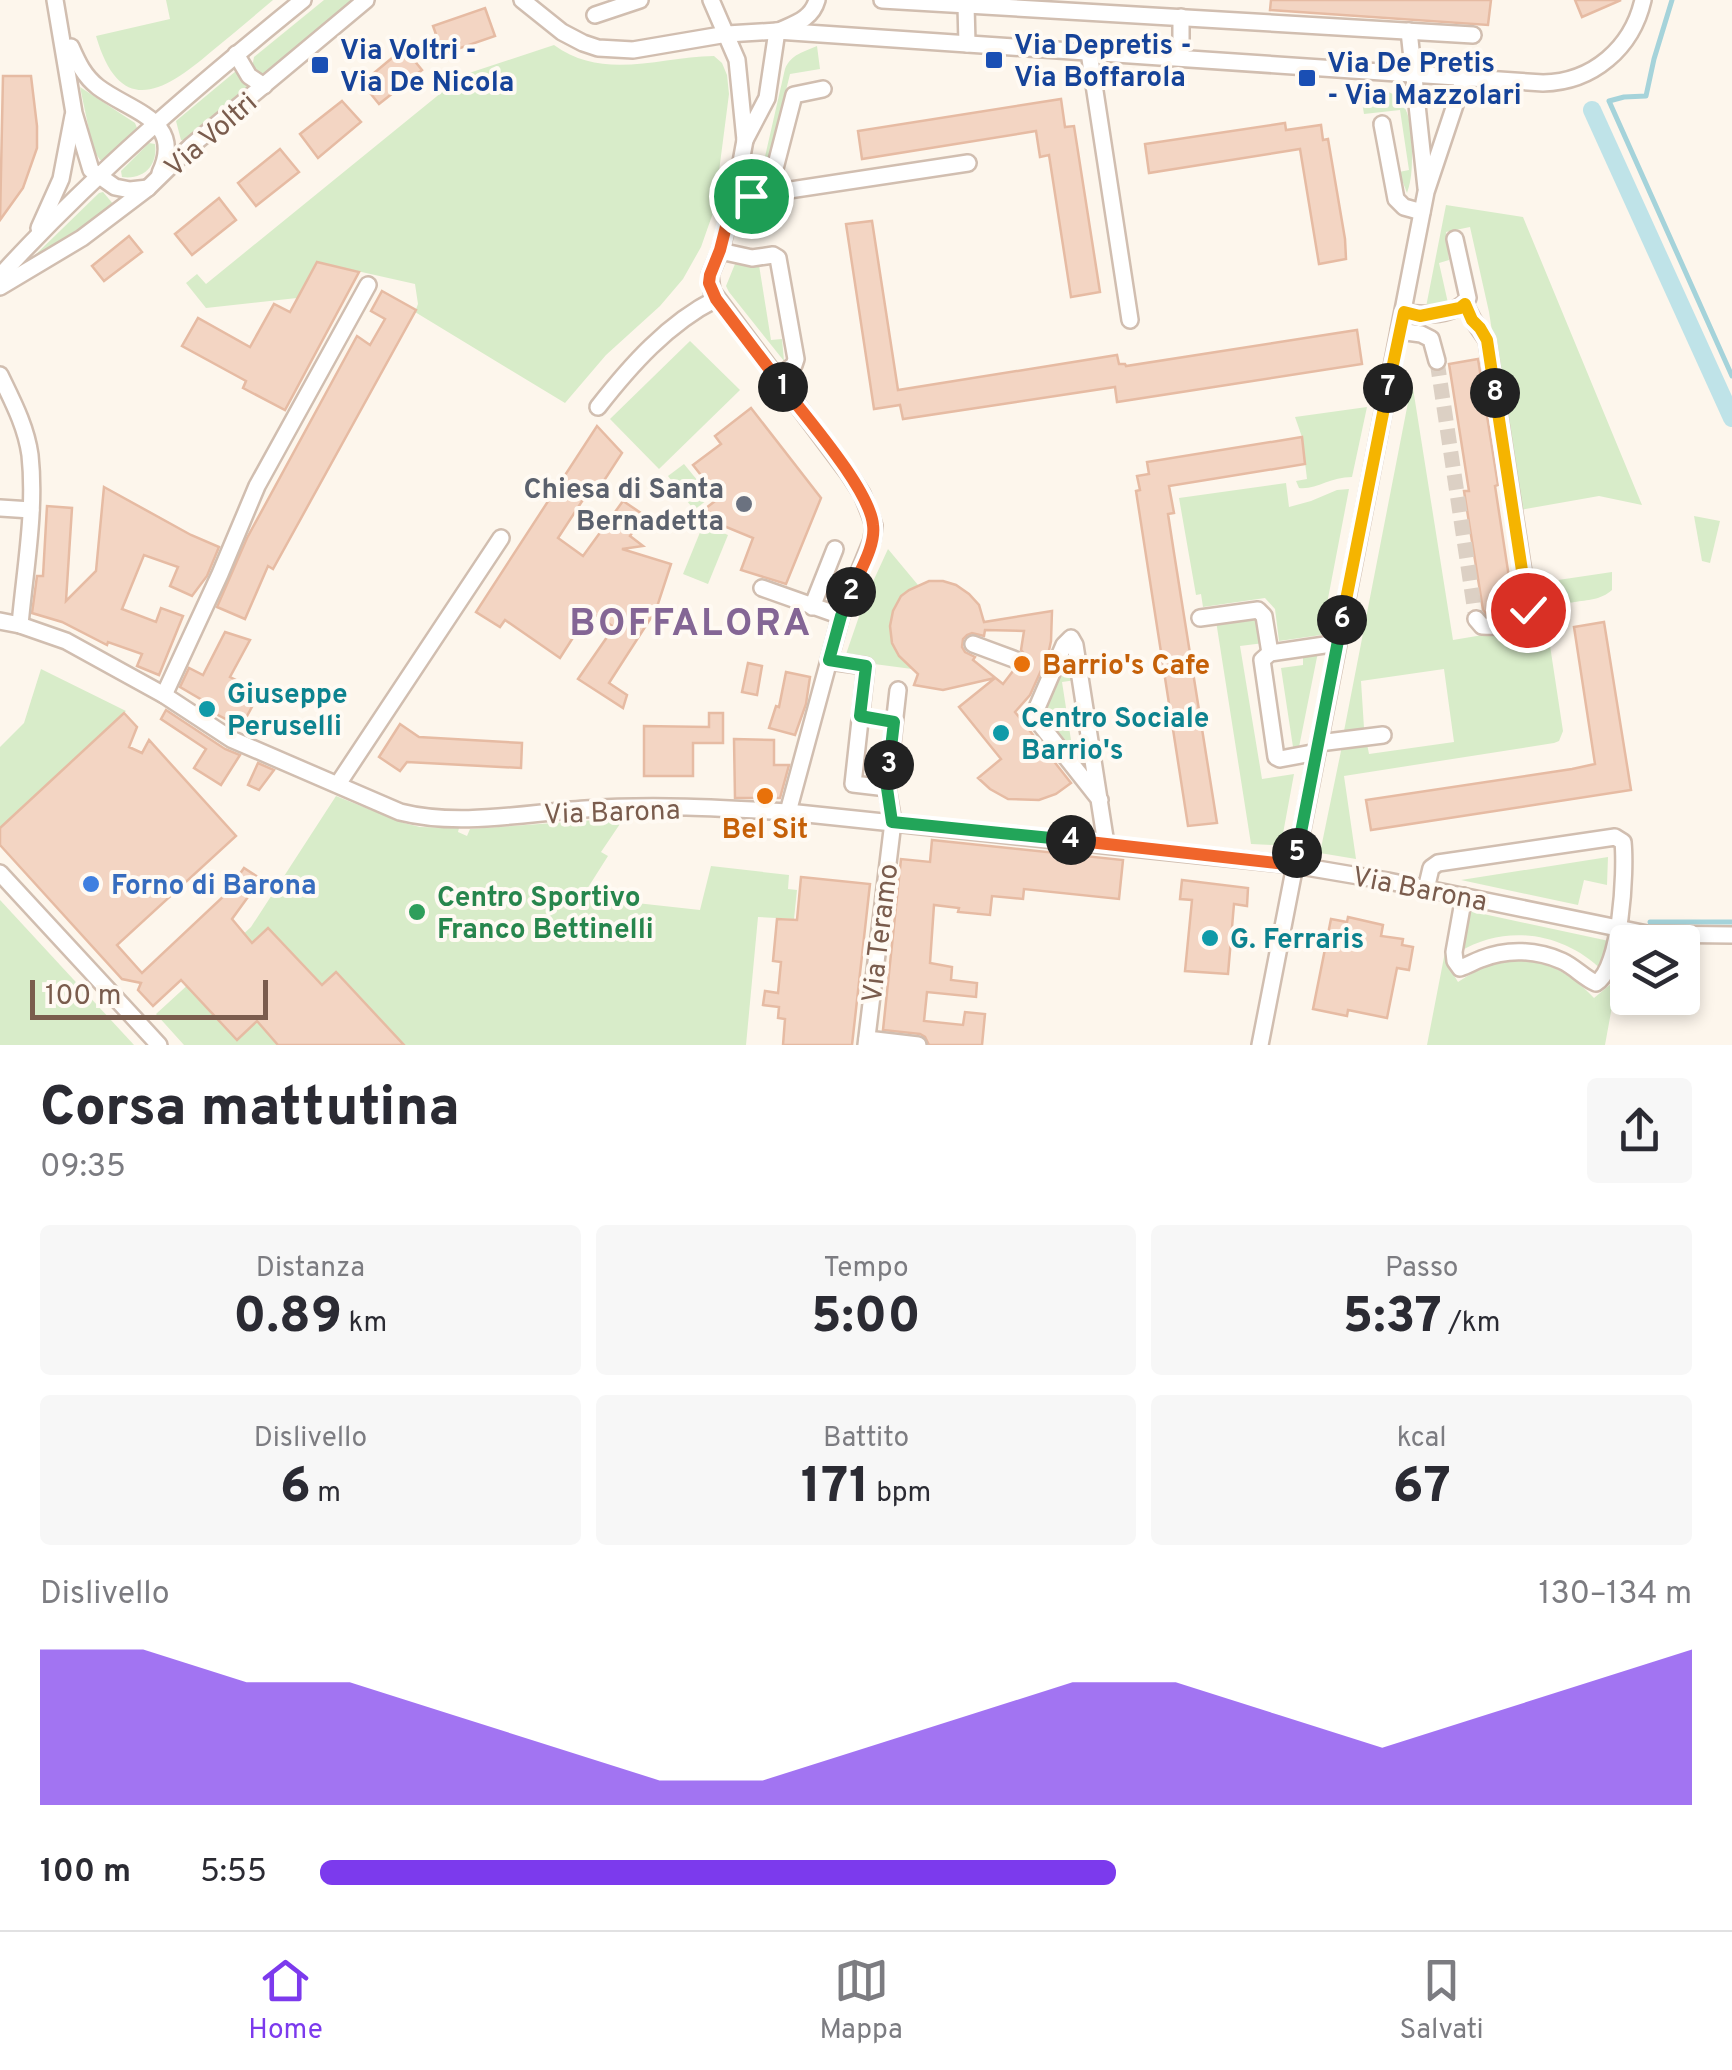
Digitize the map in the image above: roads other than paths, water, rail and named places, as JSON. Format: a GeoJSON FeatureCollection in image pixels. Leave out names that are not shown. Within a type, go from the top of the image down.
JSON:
{"type":"FeatureCollection","features":[{"type":"Feature","properties":{"kind":"street"},"geometry":{"type":"LineString","coordinates":[[55,0],[74,112],[90,168],[98,177]]}},
{"type":"Feature","properties":{"kind":"street","name":"Via Voltri"},"geometry":{"type":"LineString","coordinates":[[0,276],[156,122],[303,0]]}},
{"type":"Feature","properties":{"kind":"street","name":"Via Voltri"},"geometry":{"type":"LineString","coordinates":[[0,287],[82,238],[152,185],[191,146],[366,0]]}},
{"type":"Feature","properties":{"kind":"street"},"geometry":{"type":"LineString","coordinates":[[522,0],[562,32],[583,43],[620,50],[727,34],[777,32],[1554,83],[1608,60],[1624,43],[1643,0]]}},
{"type":"Feature","properties":{"kind":"street"},"geometry":{"type":"LineString","coordinates":[[534,0],[543,16]]}},
{"type":"Feature","properties":{"kind":"street"},"geometry":{"type":"LineString","coordinates":[[596,14],[640,0]]}},
{"type":"Feature","properties":{"kind":"street"},"geometry":{"type":"LineString","coordinates":[[712,0],[737,60],[745,140]]}},
{"type":"Feature","properties":{"kind":"street"},"geometry":{"type":"LineString","coordinates":[[777,32],[804,20],[818,0]]}},
{"type":"Feature","properties":{"kind":"street"},"geometry":{"type":"LineString","coordinates":[[882,0],[1472,34]]}},
{"type":"Feature","properties":{"kind":"street"},"geometry":{"type":"LineString","coordinates":[[966,5],[968,44]]}},
{"type":"Feature","properties":{"kind":"street"},"geometry":{"type":"LineString","coordinates":[[1181,18],[1181,57]]}},
{"type":"Feature","properties":{"kind":"street"},"geometry":{"type":"LineString","coordinates":[[61,24],[86,76],[156,122]]}},
{"type":"Feature","properties":{"kind":"street"},"geometry":{"type":"LineString","coordinates":[[1409,31],[1426,192]]}},
{"type":"Feature","properties":{"kind":"street"},"geometry":{"type":"LineString","coordinates":[[777,32],[766,98],[745,140],[709,283],[716,299],[862,494],[874,526],[841,616],[788,812]]}},
{"type":"Feature","properties":{"kind":"street"},"geometry":{"type":"LineString","coordinates":[[1089,52],[1130,320]]}},
{"type":"Feature","properties":{"kind":"street","name":"Via Voltri"},"geometry":{"type":"LineString","coordinates":[[236,54],[249,76],[264,86]]}},
{"type":"Feature","properties":{"kind":"street"},"geometry":{"type":"LineString","coordinates":[[1260,1045],[1426,192],[1464,78]]}},
{"type":"Feature","properties":{"kind":"street"},"geometry":{"type":"LineString","coordinates":[[756,195],[772,180],[794,96],[823,88]]}},
{"type":"Feature","properties":{"kind":"street"},"geometry":{"type":"LineString","coordinates":[[34,239],[61,179],[74,112]]}},
{"type":"Feature","properties":{"kind":"street","name":"Via Voltri"},"geometry":{"type":"LineString","coordinates":[[98,177],[130,190],[152,185],[166,160],[166,140],[156,122]]}},
{"type":"Feature","properties":{"kind":"street"},"geometry":{"type":"LineString","coordinates":[[1382,124],[1396,199],[1404,207],[1422,212]]}},
{"type":"Feature","properties":{"kind":"street"},"geometry":{"type":"LineString","coordinates":[[734,195],[968,164]]}},
{"type":"Feature","properties":{"kind":"street"},"geometry":{"type":"LineString","coordinates":[[1404,312],[1420,316],[1465,304],[1468,298],[1455,238]]}},
{"type":"Feature","properties":{"kind":"street"},"geometry":{"type":"LineString","coordinates":[[720,250],[744,257],[778,258],[796,362],[777,378]]}},
{"type":"Feature","properties":{"kind":"street"},"geometry":{"type":"LineString","coordinates":[[164,695],[257,486],[368,285]]}},
{"type":"Feature","properties":{"kind":"street"},"geometry":{"type":"LineString","coordinates":[[598,407],[630,368],[667,333],[716,299]]}},
{"type":"Feature","properties":{"kind":"street"},"geometry":{"type":"LineString","coordinates":[[1465,304],[1487,340],[1528,604],[1526,615],[1515,623],[1488,627],[1476,619]]}},
{"type":"Feature","properties":{"kind":"street"},"geometry":{"type":"LineString","coordinates":[[1400,331],[1430,339],[1437,361]]}},
{"type":"Feature","properties":{"kind":"street"},"geometry":{"type":"LineString","coordinates":[[0,375],[17,410],[30,455],[31,510],[20,624]]}},
{"type":"Feature","properties":{"kind":"street"},"geometry":{"type":"LineString","coordinates":[[0,508],[31,510]]}},
{"type":"Feature","properties":{"kind":"street"},"geometry":{"type":"LineString","coordinates":[[338,784],[501,538]]}},
{"type":"Feature","properties":{"kind":"street"},"geometry":{"type":"LineString","coordinates":[[812,607],[835,550]]}},
{"type":"Feature","properties":{"kind":"street"},"geometry":{"type":"LineString","coordinates":[[762,588],[841,616]]}},
{"type":"Feature","properties":{"kind":"street"},"geometry":{"type":"LineString","coordinates":[[1200,618],[1258,610],[1264,616],[1270,653]]}},
{"type":"Feature","properties":{"kind":"street","name":"Via Barona"},"geometry":{"type":"LineString","coordinates":[[0,620],[66,641],[164,695],[231,739],[400,812],[423,818],[588,808],[788,812],[1294,865],[1610,926]]}},
{"type":"Feature","properties":{"kind":"street"},"geometry":{"type":"LineString","coordinates":[[1100,800],[1036,719],[1036,710],[1064,645],[1072,638],[1075,645],[1100,800],[1106,844]]}},
{"type":"Feature","properties":{"kind":"street"},"geometry":{"type":"LineString","coordinates":[[1338,642],[1263,656],[1276,756],[1280,759],[1318,747],[1383,735]]}},
{"type":"Feature","properties":{"kind":"street"},"geometry":{"type":"LineString","coordinates":[[973,644],[1016,660]]}},
{"type":"Feature","properties":{"kind":"street"},"geometry":{"type":"LineString","coordinates":[[829,660],[866,666],[852,784],[887,788]]}},
{"type":"Feature","properties":{"kind":"street"},"geometry":{"type":"LineString","coordinates":[[892,822],[887,788],[898,690]]}},
{"type":"Feature","properties":{"kind":"street"},"geometry":{"type":"LineString","coordinates":[[860,716],[894,722]]}},
{"type":"Feature","properties":{"kind":"street","name":"Via Teramo"},"geometry":{"type":"LineString","coordinates":[[866,1042],[892,822]]}},
{"type":"Feature","properties":{"kind":"street"},"geometry":{"type":"LineString","coordinates":[[1426,888],[1431,868],[1438,864],[1618,837],[1624,848],[1619,925]]}},
{"type":"Feature","properties":{"kind":"street"},"geometry":{"type":"LineString","coordinates":[[0,873],[159,1045]]}},
{"type":"Feature","properties":{"kind":"street"},"geometry":{"type":"LineString","coordinates":[[1464,896],[1454,952],[1462,969],[1501,953],[1532,952],[1563,962],[1596,983],[1606,975],[1610,961]]}},
{"type":"Feature","properties":{"kind":"street","name":"Via Barona"},"geometry":{"type":"LineString","coordinates":[[1700,935],[1732,935]]}},
{"type":"Feature","properties":{"kind":"street"},"geometry":{"type":"LineString","coordinates":[[866,1042],[918,1045]]}},
{"type":"Feature","properties":{"kind":"waterway"},"geometry":{"type":"LineString","coordinates":[[1672,0],[1646,96],[1609,101],[1732,376]]}},
{"type":"Feature","properties":{"kind":"waterway"},"geometry":{"type":"LineString","coordinates":[[1592,110],[1732,418]]}},
{"type":"Feature","properties":{"kind":"waterway"},"geometry":{"type":"LineString","coordinates":[[1650,922],[1732,922]]}},
{"type":"Feature","properties":{"kind":"tunnel"},"geometry":{"type":"LineString","coordinates":[[1437,361],[1476,619]]}},
{"type":"Feature","properties":{"kind":"place","name":"Via Depretis - Via Boffarola"},"geometry":{"type":"Point","coordinates":[994,60]}},
{"type":"Feature","properties":{"kind":"place","name":"Via Voltri - Via De Nicola"},"geometry":{"type":"Point","coordinates":[320,65]}},
{"type":"Feature","properties":{"kind":"place","name":"Via De Pretis - Via Mazzolari"},"geometry":{"type":"Point","coordinates":[1307,78]}},
{"type":"Feature","properties":{"kind":"place","name":"Chiesa di Santa Bernadetta"},"geometry":{"type":"Point","coordinates":[744,504]}},
{"type":"Feature","properties":{"kind":"place","name":"Barrio's Cafe"},"geometry":{"type":"Point","coordinates":[1022,664]}},
{"type":"Feature","properties":{"kind":"place","name":"Giuseppe Peruselli"},"geometry":{"type":"Point","coordinates":[207,709]}},
{"type":"Feature","properties":{"kind":"place","name":"Centro Sociale Barrio's"},"geometry":{"type":"Point","coordinates":[1001,733]}},
{"type":"Feature","properties":{"kind":"place","name":"Bel Sit"},"geometry":{"type":"Point","coordinates":[765,796]}},
{"type":"Feature","properties":{"kind":"place","name":"Forno di Barona"},"geometry":{"type":"Point","coordinates":[91,884]}},
{"type":"Feature","properties":{"kind":"place","name":"Centro Sportivo Franco Bettinelli"},"geometry":{"type":"Point","coordinates":[417,912]}},
{"type":"Feature","properties":{"kind":"place","name":"G. Ferraris"},"geometry":{"type":"Point","coordinates":[1210,938]}},
{"type":"Feature","properties":{"kind":"district","name":"BOFFALORA"},"geometry":{"type":"Point","coordinates":[691,622]}}]}
